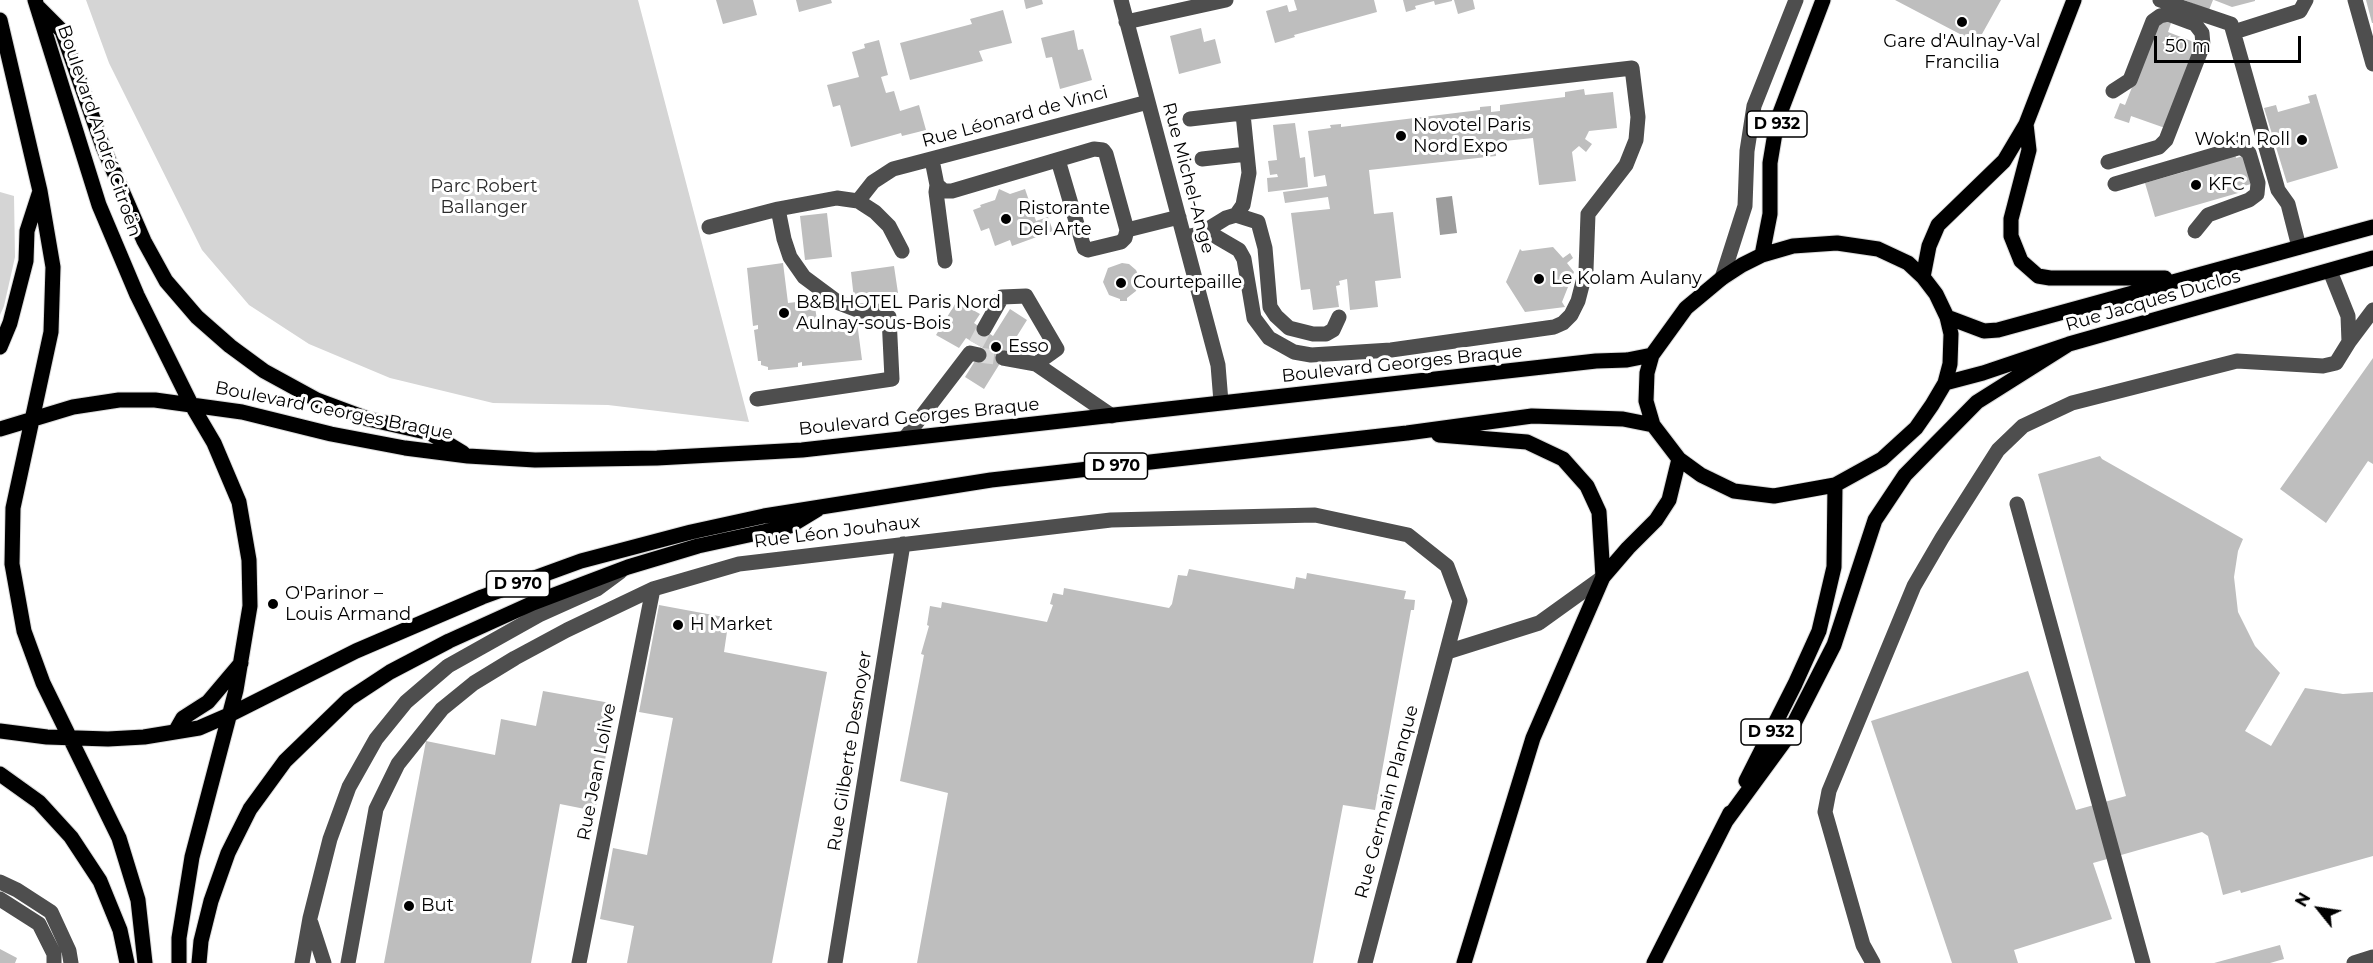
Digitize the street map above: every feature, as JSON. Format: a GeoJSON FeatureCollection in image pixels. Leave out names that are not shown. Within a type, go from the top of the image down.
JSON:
{"type":"FeatureCollection","features":[{"type":"Feature","properties":{"kind":"main road","name":"D 932"},"geometry":{"type":"LineString","coordinates":[[1761,255],[1770,214],[1770,163],[1777,121],[1823,0]]}},
{"type":"Feature","properties":{"kind":"main road"},"geometry":{"type":"LineString","coordinates":[[1923,277],[1929,246],[1938,225],[2004,161],[2026,124],[2074,0]]}},
{"type":"Feature","properties":{"kind":"main road"},"geometry":{"type":"LineString","coordinates":[[36,3],[62,31],[104,147],[144,242],[166,281],[197,316],[230,346],[264,371],[317,400],[368,419],[430,433],[468,456]]}},
{"type":"Feature","properties":{"kind":"main road","name":"Boulevard André Citroën"},"geometry":{"type":"LineString","coordinates":[[36,3],[99,205],[137,295],[191,404],[214,443],[239,502],[249,560],[250,606],[241,663],[229,715]]}},
{"type":"Feature","properties":{"kind":"main road"},"geometry":{"type":"LineString","coordinates":[[0,20],[40,191],[53,267],[51,332],[13,508],[12,564],[24,631],[43,683],[119,838],[138,900],[146,963]]}},
{"type":"Feature","properties":{"kind":"main road"},"geometry":{"type":"LineString","coordinates":[[2026,124],[2028,150],[2011,219],[2011,236],[2021,261],[2038,276],[2050,278],[2186,278]]}},
{"type":"Feature","properties":{"kind":"main road"},"geometry":{"type":"LineString","coordinates":[[0,347],[10,323],[26,261],[27,231],[40,191]]}},
{"type":"Feature","properties":{"kind":"main road","name":"Rue Jacques Duclos"},"geometry":{"type":"LineString","coordinates":[[1947,317],[1984,331],[1998,330],[2373,226]]}},
{"type":"Feature","properties":{"kind":"main road"},"geometry":{"type":"LineString","coordinates":[[1837,243],[1878,249],[1908,263],[1923,277],[1936,294],[1947,317],[1951,334],[1950,364],[1945,383],[1916,428],[1890,452],[1857,475],[1835,485],[1774,496],[1734,491],[1701,475],[1679,459],[1653,425],[1646,401],[1647,373],[1652,355],[1686,308],[1722,278],[1761,255],[1793,246],[1837,243]]}},
{"type":"Feature","properties":{"kind":"main road","name":"Rue Jacques Duclos"},"geometry":{"type":"LineString","coordinates":[[1945,383],[1983,373],[2069,344],[2373,258]]}},
{"type":"Feature","properties":{"kind":"main road"},"geometry":{"type":"LineString","coordinates":[[1726,821],[1786,739],[1834,645],[1875,520],[1905,475],[1977,402],[2069,344]]}},
{"type":"Feature","properties":{"kind":"main road","name":"Boulevard Georges Braque"},"geometry":{"type":"LineString","coordinates":[[34,418],[72,407],[119,400],[155,400],[242,412],[352,438],[468,456],[535,460],[657,458],[802,450],[1596,361],[1627,360],[1652,355]]}},
{"type":"Feature","properties":{"kind":"main road","name":"D 970"},"geometry":{"type":"LineString","coordinates":[[229,715],[357,651],[482,597],[581,561],[691,532],[825,505],[990,480],[1407,433],[1532,416],[1623,418],[1653,425]]}},
{"type":"Feature","properties":{"kind":"main road"},"geometry":{"type":"LineString","coordinates":[[0,429],[34,418]]}},
{"type":"Feature","properties":{"kind":"main road"},"geometry":{"type":"LineString","coordinates":[[1407,433],[1527,442],[1563,459],[1587,486],[1599,512],[1603,577]]}},
{"type":"Feature","properties":{"kind":"main road"},"geometry":{"type":"LineString","coordinates":[[1464,963],[1533,738],[1603,577],[1656,520],[1665,507],[1669,500],[1679,459]]}},
{"type":"Feature","properties":{"kind":"main road","name":"D 932"},"geometry":{"type":"LineString","coordinates":[[1654,963],[1795,684],[1819,630],[1834,567],[1835,485]]}},
{"type":"Feature","properties":{"kind":"main road"},"geometry":{"type":"LineString","coordinates":[[199,963],[201,941],[211,901],[228,854],[250,809],[285,761],[349,699],[390,672],[449,641],[533,603],[628,567],[698,546],[790,526],[825,505]]}},
{"type":"Feature","properties":{"kind":"main road"},"geometry":{"type":"LineString","coordinates":[[175,732],[183,718],[208,702],[241,663]]}},
{"type":"Feature","properties":{"kind":"main road"},"geometry":{"type":"LineString","coordinates":[[0,731],[69,738],[144,737],[199,728],[229,715]]}},
{"type":"Feature","properties":{"kind":"main road"},"geometry":{"type":"LineString","coordinates":[[178,963],[179,938],[192,857],[229,715]]}},
{"type":"Feature","properties":{"kind":"main road"},"geometry":{"type":"LineString","coordinates":[[0,774],[39,802],[71,837],[100,881],[120,930],[127,963]]}},
{"type":"Feature","properties":{"kind":"street","name":"Rue Michel-Ange"},"geometry":{"type":"LineString","coordinates":[[1121,0],[1218,365],[1221,402]]}},
{"type":"Feature","properties":{"kind":"street"},"geometry":{"type":"LineString","coordinates":[[1126,22],[1226,0]]}},
{"type":"Feature","properties":{"kind":"street"},"geometry":{"type":"LineString","coordinates":[[1722,278],[1745,206],[1747,151],[1754,106],[1796,0]]}},
{"type":"Feature","properties":{"kind":"street"},"geometry":{"type":"LineString","coordinates":[[2160,0],[2231,24],[2277,190],[2288,204],[2299,247]]}},
{"type":"Feature","properties":{"kind":"street"},"geometry":{"type":"LineString","coordinates":[[2355,0],[2373,64]]}},
{"type":"Feature","properties":{"kind":"street"},"geometry":{"type":"LineString","coordinates":[[2234,32],[2303,6]]}},
{"type":"Feature","properties":{"kind":"street"},"geometry":{"type":"LineString","coordinates":[[2108,162],[2159,147],[2166,140],[2203,45],[2202,33],[2195,24],[2168,14],[2160,16],[2153,21],[2130,80],[2113,91]]}},
{"type":"Feature","properties":{"kind":"street"},"geometry":{"type":"LineString","coordinates":[[1184,237],[1200,234],[1215,236],[1239,250],[1244,259],[1254,318],[1269,338],[1293,352],[1311,355],[1391,350],[1544,329],[1563,323],[1571,315],[1586,270],[1588,214],[1603,198],[1626,165],[1636,140],[1638,117],[1632,68],[1191,119]]}},
{"type":"Feature","properties":{"kind":"street","name":"Rue Léonard de Vinci"},"geometry":{"type":"LineString","coordinates":[[858,201],[873,182],[893,169],[1148,102]]}},
{"type":"Feature","properties":{"kind":"street"},"geometry":{"type":"LineString","coordinates":[[1236,215],[1243,205],[1249,173],[1243,114]]}},
{"type":"Feature","properties":{"kind":"street"},"geometry":{"type":"LineString","coordinates":[[2115,184],[2241,147],[2248,153],[2258,183],[2257,194],[2249,200],[2208,214],[2195,231]]}},
{"type":"Feature","properties":{"kind":"street"},"geometry":{"type":"LineString","coordinates":[[937,185],[944,191],[952,191],[1094,149],[1103,150],[1126,230],[1125,238],[1121,242],[1088,250],[1084,248],[1058,160]]}},
{"type":"Feature","properties":{"kind":"street"},"geometry":{"type":"LineString","coordinates":[[1202,159],[1247,154]]}},
{"type":"Feature","properties":{"kind":"street"},"geometry":{"type":"LineString","coordinates":[[932,160],[945,261]]}},
{"type":"Feature","properties":{"kind":"street"},"geometry":{"type":"LineString","coordinates":[[709,227],[778,209],[837,198],[858,201],[875,212],[889,226],[902,251]]}},
{"type":"Feature","properties":{"kind":"street"},"geometry":{"type":"LineString","coordinates":[[757,399],[892,379],[889,316],[877,311],[860,311],[839,303],[804,277],[790,257],[778,209]]}},
{"type":"Feature","properties":{"kind":"street"},"geometry":{"type":"LineString","coordinates":[[1200,234],[1226,218],[1236,215],[1258,222],[1265,248],[1270,308],[1276,316],[1289,328],[1313,334],[1326,334],[1333,330],[1339,317]]}},
{"type":"Feature","properties":{"kind":"street"},"geometry":{"type":"LineString","coordinates":[[1126,230],[1179,217]]}},
{"type":"Feature","properties":{"kind":"street"},"geometry":{"type":"LineString","coordinates":[[2330,271],[2348,316],[2349,342]]}},
{"type":"Feature","properties":{"kind":"street"},"geometry":{"type":"LineString","coordinates":[[984,329],[1002,297],[1026,296],[1057,349],[1036,363]]}},
{"type":"Feature","properties":{"kind":"street"},"geometry":{"type":"LineString","coordinates":[[1874,963],[1863,945],[1825,812],[1829,791],[1914,586],[1998,450],[2023,426],[2072,404],[2237,361],[2323,366],[2336,363],[2373,310]]}},
{"type":"Feature","properties":{"kind":"street"},"geometry":{"type":"LineString","coordinates":[[905,438],[975,351]]}},
{"type":"Feature","properties":{"kind":"street"},"geometry":{"type":"LineString","coordinates":[[1003,358],[1036,363],[1112,416]]}},
{"type":"Feature","properties":{"kind":"street"},"geometry":{"type":"LineString","coordinates":[[2017,504],[2143,963]]}},
{"type":"Feature","properties":{"kind":"street","name":"Rue Léon Jouhaux"},"geometry":{"type":"LineString","coordinates":[[348,963],[376,809],[398,764],[442,709],[474,684],[515,658],[567,630],[653,589],[739,564],[1111,520],[1315,515],[1408,535],[1447,566],[1460,601],[1447,652]]}},
{"type":"Feature","properties":{"kind":"street","name":"Rue Gilberte Desnoyer"},"geometry":{"type":"LineString","coordinates":[[835,963],[903,544]]}},
{"type":"Feature","properties":{"kind":"street"},"geometry":{"type":"LineString","coordinates":[[302,963],[310,918],[330,839],[349,787],[376,739],[405,702],[448,666],[539,615],[597,589],[628,567]]}},
{"type":"Feature","properties":{"kind":"street"},"geometry":{"type":"LineString","coordinates":[[1447,652],[1539,623],[1603,577]]}},
{"type":"Feature","properties":{"kind":"street","name":"Rue Jean Lolive"},"geometry":{"type":"LineString","coordinates":[[579,963],[653,589]]}},
{"type":"Feature","properties":{"kind":"street","name":"Rue Germain Planque"},"geometry":{"type":"LineString","coordinates":[[1365,963],[1447,652]]}},
{"type":"Feature","properties":{"kind":"street"},"geometry":{"type":"LineString","coordinates":[[0,882],[51,912],[69,951],[71,963]]}},
{"type":"Feature","properties":{"kind":"street"},"geometry":{"type":"LineString","coordinates":[[0,898],[39,924],[54,954],[54,963]]}},
{"type":"Feature","properties":{"kind":"street"},"geometry":{"type":"LineString","coordinates":[[310,918],[324,963]]}},
{"type":"Feature","properties":{"kind":"street"},"geometry":{"type":"LineString","coordinates":[[2354,963],[2373,957]]}},
{"type":"Feature","properties":{"kind":"green space","name":"Parc Robert Ballanger"},"geometry":{"type":"Polygon","coordinates":[[[86,0],[638,0],[749,422],[608,405],[493,403],[390,378],[309,344],[249,305],[202,250],[109,63],[86,0]]]}},
{"type":"Feature","properties":{"kind":"green space"},"geometry":{"type":"Polygon","coordinates":[[[0,192],[14,196],[15,257],[0,315],[0,192]]]}},
{"type":"Feature","properties":{"kind":"shaded area"},"geometry":{"type":"Polygon","coordinates":[[[1452,196],[1457,233],[1440,235],[1436,198],[1452,196]]]}},
{"type":"Feature","properties":{"kind":"building"},"geometry":{"type":"Polygon","coordinates":[[[716,0],[753,0],[757,15],[723,24],[716,0]]]}},
{"type":"Feature","properties":{"kind":"building"},"geometry":{"type":"Polygon","coordinates":[[[796,0],[831,0],[832,3],[799,12],[796,0]]]}},
{"type":"Feature","properties":{"kind":"building"},"geometry":{"type":"Polygon","coordinates":[[[1024,0],[1042,0],[1043,4],[1026,9],[1024,0]]]}},
{"type":"Feature","properties":{"kind":"building"},"geometry":{"type":"Polygon","coordinates":[[[1294,0],[1374,0],[1377,12],[1294,35],[1295,37],[1275,43],[1266,11],[1287,5],[1289,12],[1297,10],[1294,0]]]}},
{"type":"Feature","properties":{"kind":"building"},"geometry":{"type":"Polygon","coordinates":[[[1403,0],[1452,1],[1435,5],[1434,1],[1415,6],[1416,9],[1406,12],[1403,0]]]}},
{"type":"Feature","properties":{"kind":"building"},"geometry":{"type":"Polygon","coordinates":[[[1454,0],[1473,0],[1475,9],[1458,14],[1454,0]]]}},
{"type":"Feature","properties":{"kind":"building","name":"Gare d'Aulnay-Val Francilia"},"geometry":{"type":"Polygon","coordinates":[[[1895,0],[2001,0],[1977,43],[1895,0]]]}},
{"type":"Feature","properties":{"kind":"building"},"geometry":{"type":"Polygon","coordinates":[[[2184,0],[2213,0],[2209,10],[2184,0]]]}},
{"type":"Feature","properties":{"kind":"building"},"geometry":{"type":"Polygon","coordinates":[[[2214,0],[2255,0],[2255,1],[2232,7],[2214,0]]]}},
{"type":"Feature","properties":{"kind":"building"},"geometry":{"type":"Polygon","coordinates":[[[2366,0],[2373,0],[2373,23],[2372,23],[2366,0]]]}},
{"type":"Feature","properties":{"kind":"building"},"geometry":{"type":"Polygon","coordinates":[[[1003,10],[1012,43],[979,51],[983,61],[910,80],[900,43],[972,24],[970,19],[1003,10]]]}},
{"type":"Feature","properties":{"kind":"building"},"geometry":{"type":"Polygon","coordinates":[[[2172,20],[2168,32],[2199,44],[2165,128],[2131,116],[2129,123],[2114,118],[2120,103],[2125,105],[2155,29],[2158,24],[2172,20]]]}},
{"type":"Feature","properties":{"kind":"building"},"geometry":{"type":"Polygon","coordinates":[[[1201,28],[1204,42],[1215,39],[1221,63],[1179,74],[1170,36],[1201,28]]]}},
{"type":"Feature","properties":{"kind":"building"},"geometry":{"type":"Polygon","coordinates":[[[1074,30],[1078,50],[1083,49],[1092,80],[1060,89],[1052,57],[1046,58],[1041,38],[1074,30]]]}},
{"type":"Feature","properties":{"kind":"building"},"geometry":{"type":"Polygon","coordinates":[[[879,40],[888,75],[881,77],[886,93],[894,91],[900,111],[919,105],[926,130],[902,136],[901,133],[851,147],[840,105],[833,107],[827,85],[859,77],[852,52],[865,48],[864,44],[879,40]]]}},
{"type":"Feature","properties":{"kind":"building"},"geometry":{"type":"Polygon","coordinates":[[[1584,89],[1585,95],[1613,92],[1617,128],[1589,131],[1585,139],[1592,144],[1586,152],[1579,146],[1572,152],[1576,181],[1539,185],[1533,138],[1495,142],[1496,156],[1369,170],[1374,214],[1393,212],[1401,278],[1375,281],[1378,307],[1350,310],[1347,279],[1339,281],[1340,285],[1336,286],[1339,307],[1313,310],[1310,289],[1301,290],[1291,213],[1330,209],[1328,197],[1285,203],[1283,192],[1327,186],[1325,175],[1314,177],[1308,131],[1331,128],[1330,125],[1341,124],[1341,127],[1480,110],[1480,107],[1491,106],[1491,112],[1500,111],[1500,105],[1565,97],[1565,92],[1584,89]]]}},
{"type":"Feature","properties":{"kind":"building","name":"Wok'n Roll"},"geometry":{"type":"Polygon","coordinates":[[[2316,94],[2338,168],[2287,183],[2264,108],[2276,105],[2278,112],[2310,103],[2308,96],[2316,94]]]}},
{"type":"Feature","properties":{"kind":"building"},"geometry":{"type":"Polygon","coordinates":[[[1295,123],[1300,158],[1305,157],[1308,187],[1268,192],[1267,178],[1278,177],[1277,174],[1270,175],[1268,161],[1277,160],[1273,125],[1295,123]]]}},
{"type":"Feature","properties":{"kind":"building","name":"KFC"},"geometry":{"type":"Polygon","coordinates":[[[2235,152],[2236,158],[2243,156],[2251,184],[2244,186],[2245,191],[2155,217],[2145,183],[2187,171],[2186,167],[2235,152]]]}},
{"type":"Feature","properties":{"kind":"building","name":"Ristorante Del Arte"},"geometry":{"type":"Polygon","coordinates":[[[999,189],[1010,194],[1025,189],[1036,221],[1048,217],[1053,231],[1012,246],[1010,240],[995,246],[989,228],[981,231],[973,210],[995,200],[999,189]]]}},
{"type":"Feature","properties":{"kind":"building"},"geometry":{"type":"Polygon","coordinates":[[[827,213],[832,257],[805,260],[800,216],[827,213]]]}},
{"type":"Feature","properties":{"kind":"building","name":"Le Kolam Aulany"},"geometry":{"type":"Polygon","coordinates":[[[1553,247],[1563,258],[1570,253],[1573,258],[1567,263],[1574,272],[1562,302],[1565,307],[1525,312],[1506,282],[1520,249],[1522,251],[1553,247]]]}},
{"type":"Feature","properties":{"kind":"building","name":"B&B HOTEL Paris Nord Aulnay-sous-Bois"},"geometry":{"type":"Polygon","coordinates":[[[783,263],[788,303],[814,300],[818,327],[857,322],[862,360],[802,366],[802,362],[798,363],[798,367],[768,370],[768,367],[761,365],[761,361],[758,361],[754,330],[758,329],[758,325],[753,326],[747,268],[783,263]]]}},
{"type":"Feature","properties":{"kind":"building","name":"Courtepaille"},"geometry":{"type":"Polygon","coordinates":[[[1122,263],[1129,264],[1136,270],[1139,277],[1136,291],[1127,298],[1127,301],[1120,301],[1109,295],[1103,282],[1108,268],[1122,263]]]}},
{"type":"Feature","properties":{"kind":"building"},"geometry":{"type":"Polygon","coordinates":[[[894,266],[898,293],[854,299],[851,272],[894,266]]]}},
{"type":"Feature","properties":{"kind":"building"},"geometry":{"type":"Polygon","coordinates":[[[957,301],[980,314],[974,323],[993,336],[1010,309],[1027,320],[984,389],[965,377],[983,348],[966,338],[959,348],[936,335],[957,301]]]}},
{"type":"Feature","properties":{"kind":"building"},"geometry":{"type":"Polygon","coordinates":[[[2373,358],[2373,464],[2368,461],[2326,523],[2280,489],[2373,358]]]}},
{"type":"Feature","properties":{"kind":"building"},"geometry":{"type":"Polygon","coordinates":[[[2100,456],[2243,539],[2238,551],[2234,577],[2238,612],[2255,646],[2280,673],[2245,731],[2271,746],[2305,688],[2343,694],[2373,692],[2373,856],[2241,893],[2240,890],[2223,895],[2208,836],[2202,832],[2093,863],[2112,919],[2014,950],[2018,963],[1952,963],[1871,721],[2028,671],[2076,810],[2126,796],[2038,474],[2100,456]]]}},
{"type":"Feature","properties":{"kind":"building"},"geometry":{"type":"Polygon","coordinates":[[[1189,569],[1294,589],[1296,577],[1306,579],[1307,573],[1406,591],[1404,599],[1415,600],[1414,610],[1411,610],[1375,810],[1343,805],[1313,963],[917,963],[948,793],[900,781],[924,655],[921,654],[929,626],[927,625],[930,606],[941,608],[942,602],[1047,622],[1053,605],[1050,604],[1053,593],[1063,595],[1064,588],[1169,608],[1172,604],[1178,575],[1187,576],[1189,569]]]}},
{"type":"Feature","properties":{"kind":"building"},"geometry":{"type":"Polygon","coordinates":[[[659,605],[729,618],[724,652],[827,672],[772,963],[627,963],[634,926],[600,919],[613,848],[647,855],[673,718],[639,712],[659,605]]]}},
{"type":"Feature","properties":{"kind":"building"},"geometry":{"type":"Polygon","coordinates":[[[543,691],[616,704],[595,811],[560,804],[531,963],[384,963],[426,741],[495,755],[501,719],[536,726],[543,691]]]}},
{"type":"Feature","properties":{"kind":"building"},"geometry":{"type":"Polygon","coordinates":[[[2280,945],[2284,959],[2270,963],[2214,963],[2280,945]]]}},
{"type":"Feature","properties":{"kind":"building"},"geometry":{"type":"Polygon","coordinates":[[[0,949],[17,958],[15,963],[0,963],[0,949]]]}},
{"type":"Feature","properties":{"kind":"tunnel"},"geometry":{"type":"LineString","coordinates":[[976,344],[984,329]]}},
{"type":"Feature","properties":{"kind":"tunnel"},"geometry":{"type":"LineString","coordinates":[[979,355],[1003,358]]}},
{"type":"Feature","properties":{"kind":"place","name":"Gare d'Aulnay-Val Francilia"},"geometry":{"type":"Point","coordinates":[1962,22]}},
{"type":"Feature","properties":{"kind":"place","name":"Novotel Paris Nord Expo"},"geometry":{"type":"Point","coordinates":[1401,136]}},
{"type":"Feature","properties":{"kind":"place","name":"Wok'n Roll"},"geometry":{"type":"Point","coordinates":[2302,140]}},
{"type":"Feature","properties":{"kind":"place","name":"KFC"},"geometry":{"type":"Point","coordinates":[2196,185]}},
{"type":"Feature","properties":{"kind":"place","name":"Ristorante Del Arte"},"geometry":{"type":"Point","coordinates":[1006,219]}},
{"type":"Feature","properties":{"kind":"place","name":"Le Kolam Aulany"},"geometry":{"type":"Point","coordinates":[1539,279]}},
{"type":"Feature","properties":{"kind":"place","name":"Courtepaille"},"geometry":{"type":"Point","coordinates":[1121,283]}},
{"type":"Feature","properties":{"kind":"place","name":"B&B HOTEL Paris Nord Aulnay-sous-Bois"},"geometry":{"type":"Point","coordinates":[784,313]}},
{"type":"Feature","properties":{"kind":"place","name":"Esso"},"geometry":{"type":"Point","coordinates":[996,347]}},
{"type":"Feature","properties":{"kind":"place","name":"O'Parinor – Louis Armand"},"geometry":{"type":"Point","coordinates":[273,604]}},
{"type":"Feature","properties":{"kind":"place","name":"H Market"},"geometry":{"type":"Point","coordinates":[678,625]}},
{"type":"Feature","properties":{"kind":"place","name":"But"},"geometry":{"type":"Point","coordinates":[409,906]}}]}
